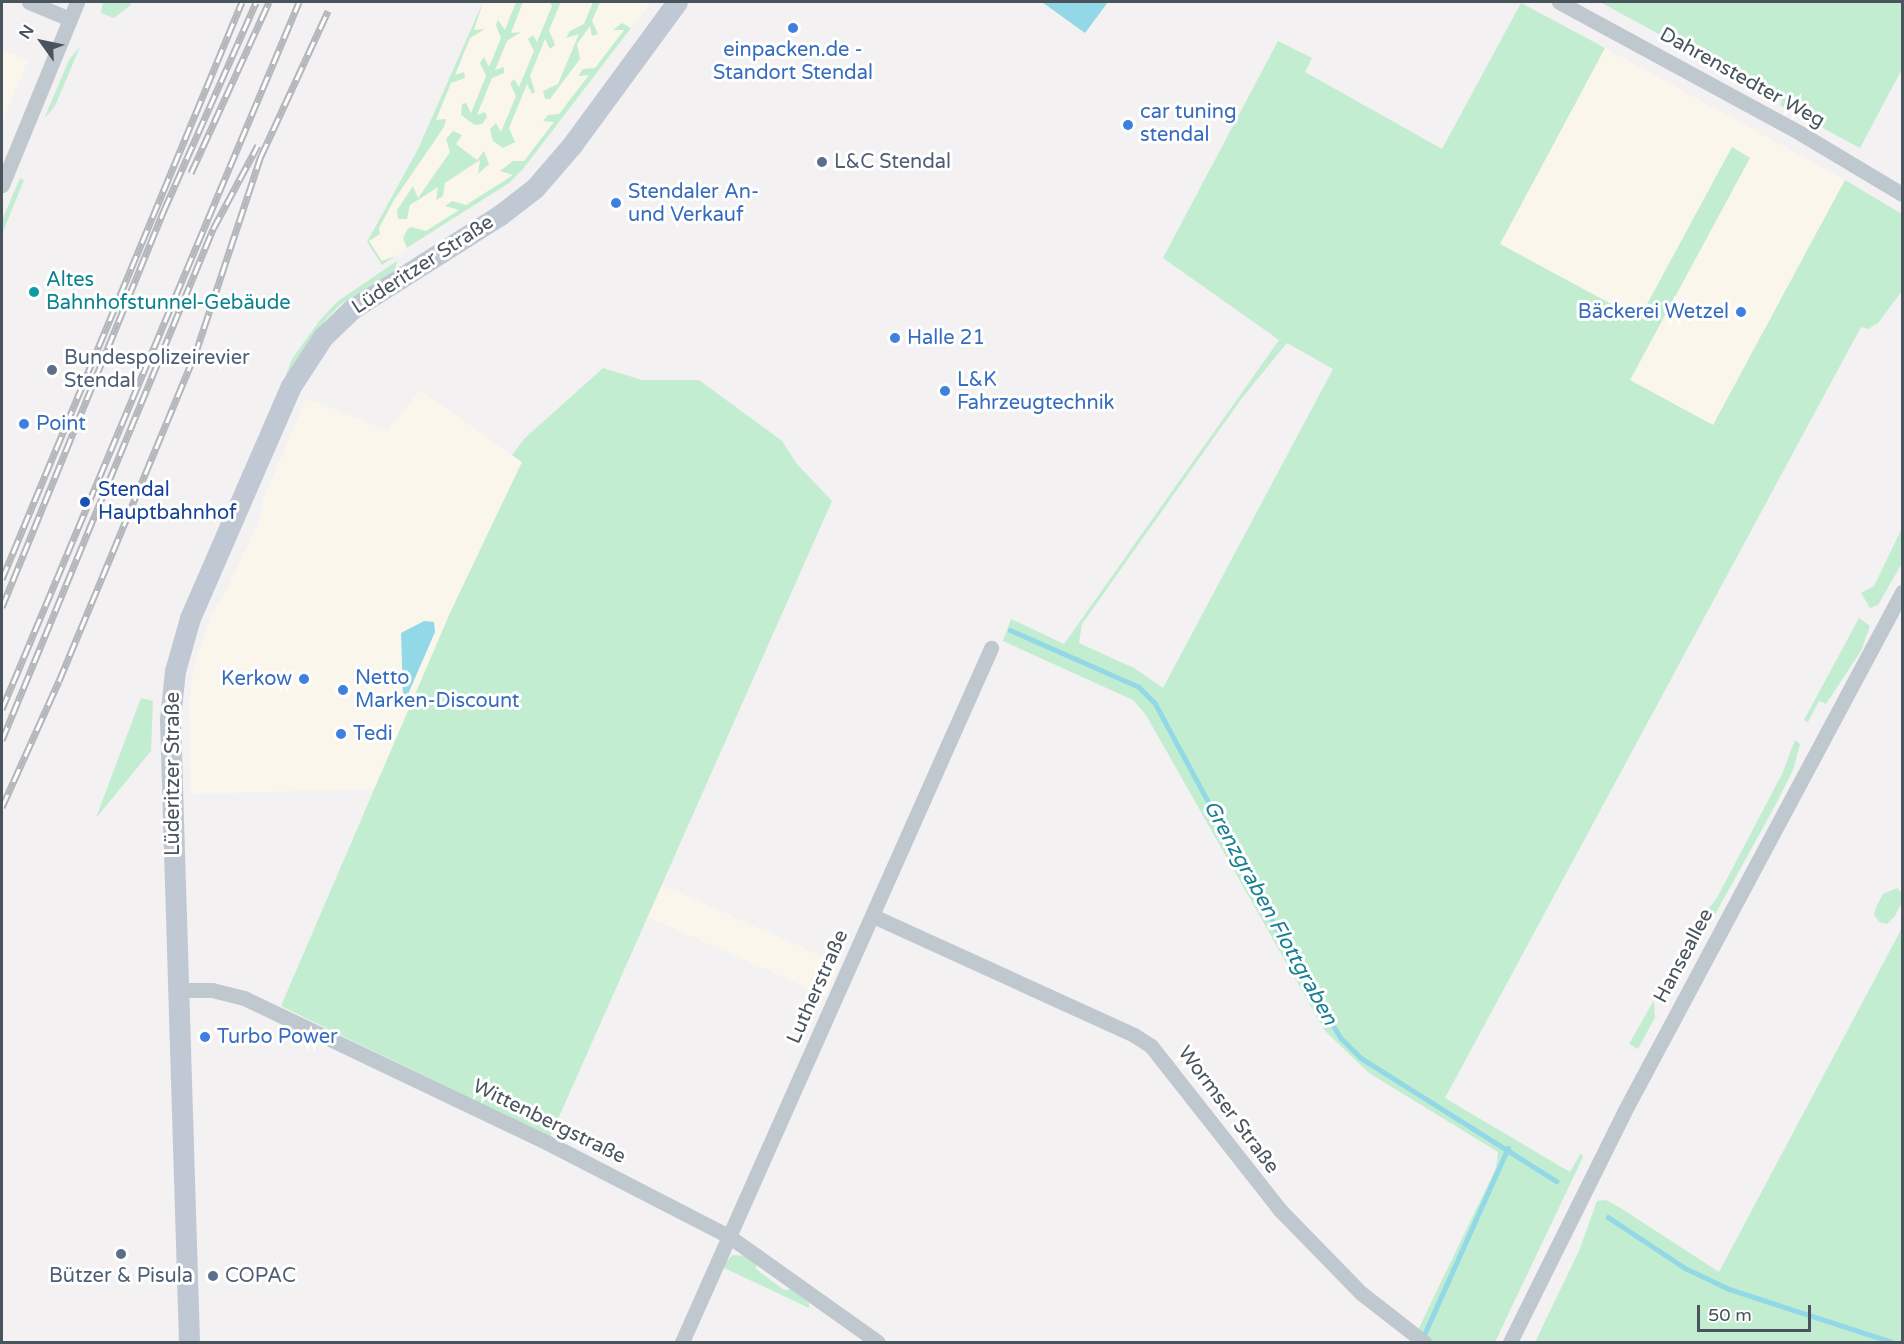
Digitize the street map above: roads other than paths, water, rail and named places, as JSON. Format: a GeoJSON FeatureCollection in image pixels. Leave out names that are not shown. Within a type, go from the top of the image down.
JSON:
{"type":"FeatureCollection","features":[{"type":"Feature","properties":{"kind":"main road","name":"Lüderitzer Straße"},"geometry":{"type":"LineString","coordinates":[[189,1342],[170,718],[174,671],[190,618],[291,386],[323,337],[352,309],[500,215],[535,188],[572,145],[677,2]]}},
{"type":"Feature","properties":{"kind":"street"},"geometry":{"type":"LineString","coordinates":[[29,2],[70,19]]}},
{"type":"Feature","properties":{"kind":"street"},"geometry":{"type":"LineString","coordinates":[[2,185],[77,2]]}},
{"type":"Feature","properties":{"kind":"street","name":"Dahrenstedter Weg"},"geometry":{"type":"LineString","coordinates":[[1558,2],[1800,133],[1902,194]]}},
{"type":"Feature","properties":{"kind":"street","name":"Hanseallee"},"geometry":{"type":"LineString","coordinates":[[1510,1342],[1608,1142],[1902,592]]}},
{"type":"Feature","properties":{"kind":"street","name":"Lutherstraße"},"geometry":{"type":"LineString","coordinates":[[682,1342],[991,648]]}},
{"type":"Feature","properties":{"kind":"street","name":"Wormser Straße"},"geometry":{"type":"LineString","coordinates":[[873,916],[1134,1035],[1151,1046],[1280,1210],[1361,1293],[1420,1340]]}},
{"type":"Feature","properties":{"kind":"street","name":"Wittenbergstraße"},"geometry":{"type":"LineString","coordinates":[[178,990],[228,993],[268,1009],[546,1142],[730,1237],[878,1342]]}},
{"type":"Feature","properties":{"kind":"water"},"geometry":{"type":"Polygon","coordinates":[[[1042,2],[1108,2],[1085,33],[1042,2]]]}},
{"type":"Feature","properties":{"kind":"water"},"geometry":{"type":"Polygon","coordinates":[[[424,621],[434,622],[435,632],[408,694],[403,696],[401,633],[424,621]]]}},
{"type":"Feature","properties":{"kind":"waterway","name":"Grenzgraben Flottgraben"},"geometry":{"type":"LineString","coordinates":[[1010,630],[1139,687],[1155,703],[1299,969],[1341,1038],[1361,1058],[1556,1181]]}},
{"type":"Feature","properties":{"kind":"waterway"},"geometry":{"type":"LineString","coordinates":[[1423,1337],[1508,1148]]}},
{"type":"Feature","properties":{"kind":"waterway","name":"Grenzgraben Flottgraben"},"geometry":{"type":"LineString","coordinates":[[1608,1217],[1685,1268],[1729,1289],[1892,1342]]}},
{"type":"Feature","properties":{"kind":"railway"},"geometry":{"type":"LineString","coordinates":[[2,579],[242,2]]}},
{"type":"Feature","properties":{"kind":"railway"},"geometry":{"type":"LineString","coordinates":[[2,607],[164,210],[256,2]]}},
{"type":"Feature","properties":{"kind":"railway"},"geometry":{"type":"LineString","coordinates":[[191,173],[269,2]]}},
{"type":"Feature","properties":{"kind":"railway"},"geometry":{"type":"LineString","coordinates":[[2,709],[299,2]]}},
{"type":"Feature","properties":{"kind":"railway"},"geometry":{"type":"LineString","coordinates":[[2,807],[59,681],[195,355],[261,156],[328,11]]}},
{"type":"Feature","properties":{"kind":"railway"},"geometry":{"type":"LineString","coordinates":[[2,740],[213,229],[258,145]]}},
{"type":"Feature","properties":{"kind":"place","name":"einpacken.de - Standort Stendal"},"geometry":{"type":"Point","coordinates":[793,28]}},
{"type":"Feature","properties":{"kind":"place","name":"car tuning stendal"},"geometry":{"type":"Point","coordinates":[1128,125]}},
{"type":"Feature","properties":{"kind":"place","name":"L&C Stendal"},"geometry":{"type":"Point","coordinates":[822,162]}},
{"type":"Feature","properties":{"kind":"place","name":"Stendaler An- und Verkauf"},"geometry":{"type":"Point","coordinates":[616,203]}},
{"type":"Feature","properties":{"kind":"place","name":"Altes Bahnhofstunnel-Gebäude"},"geometry":{"type":"Point","coordinates":[34,292]}},
{"type":"Feature","properties":{"kind":"place","name":"Bäckerei Wetzel"},"geometry":{"type":"Point","coordinates":[1741,312]}},
{"type":"Feature","properties":{"kind":"place","name":"Halle 21"},"geometry":{"type":"Point","coordinates":[895,338]}},
{"type":"Feature","properties":{"kind":"place","name":"Bundespolizeirevier Stendal"},"geometry":{"type":"Point","coordinates":[52,370]}},
{"type":"Feature","properties":{"kind":"place","name":"L&K Fahrzeugtechnik"},"geometry":{"type":"Point","coordinates":[945,391]}},
{"type":"Feature","properties":{"kind":"place","name":"Point"},"geometry":{"type":"Point","coordinates":[24,424]}},
{"type":"Feature","properties":{"kind":"place","name":"Stendal Hauptbahnhof"},"geometry":{"type":"Point","coordinates":[85,502]}},
{"type":"Feature","properties":{"kind":"place","name":"Kerkow"},"geometry":{"type":"Point","coordinates":[304,679]}},
{"type":"Feature","properties":{"kind":"place","name":"Netto Marken-Discount"},"geometry":{"type":"Point","coordinates":[343,690]}},
{"type":"Feature","properties":{"kind":"place","name":"Tedi"},"geometry":{"type":"Point","coordinates":[341,734]}},
{"type":"Feature","properties":{"kind":"place","name":"Turbo Power"},"geometry":{"type":"Point","coordinates":[205,1037]}},
{"type":"Feature","properties":{"kind":"place","name":"Bützer & Pisula"},"geometry":{"type":"Point","coordinates":[121,1254]}},
{"type":"Feature","properties":{"kind":"place","name":"COPAC"},"geometry":{"type":"Point","coordinates":[213,1276]}}]}
